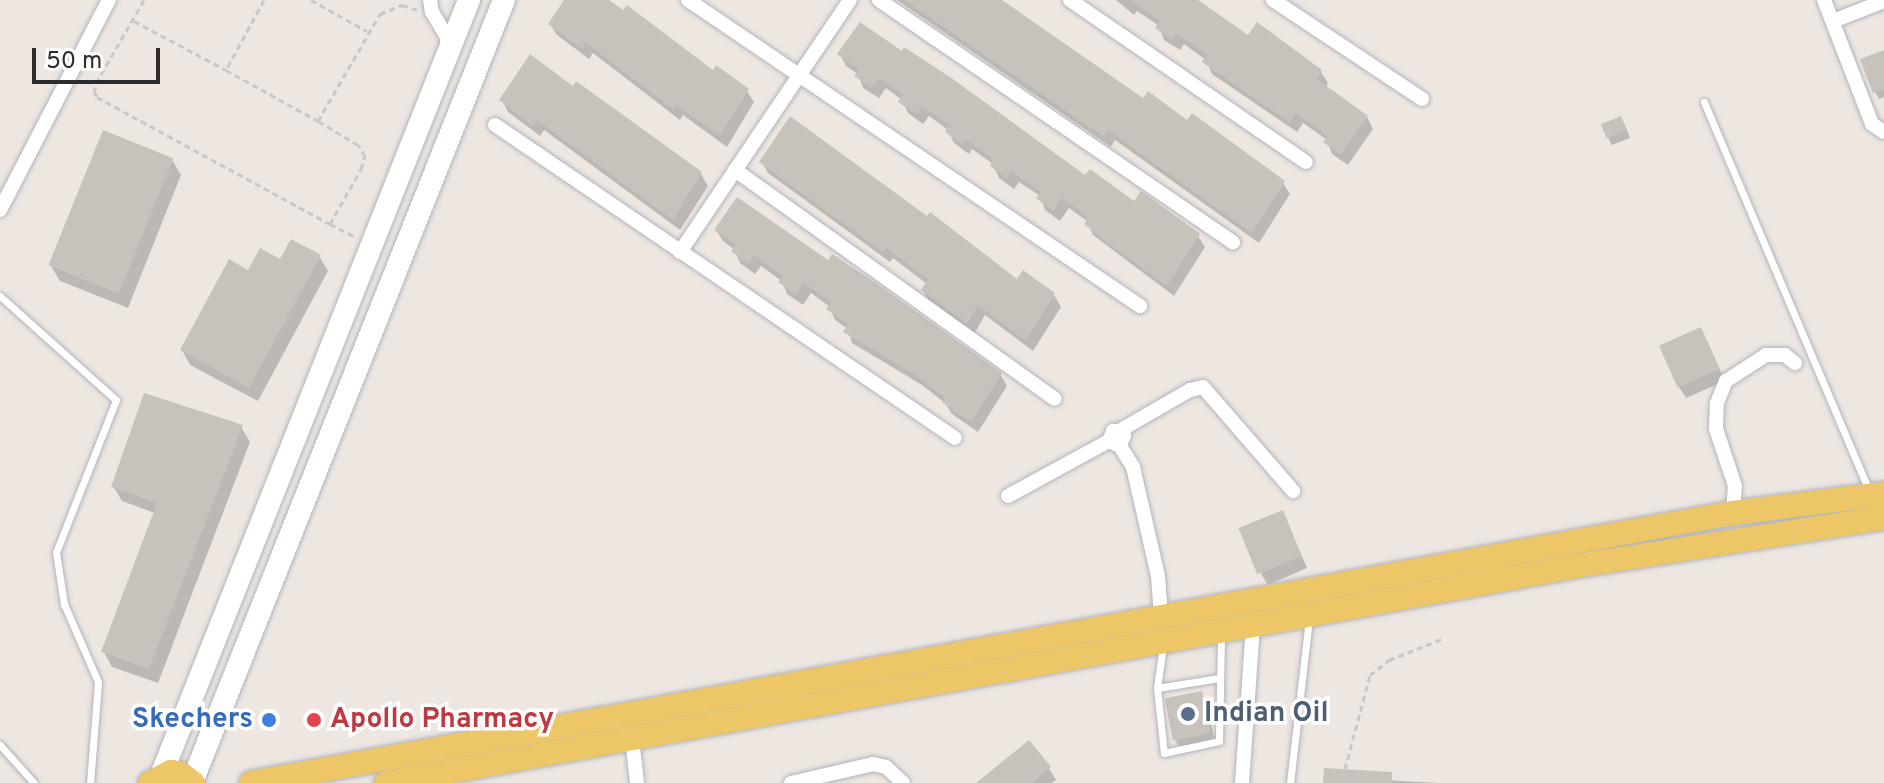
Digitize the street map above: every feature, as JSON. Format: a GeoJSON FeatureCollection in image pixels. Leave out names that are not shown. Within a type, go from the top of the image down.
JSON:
{"type":"FeatureCollection","features":[{"type":"Feature","properties":{"kind":"main road"},"geometry":{"type":"LineString","coordinates":[[386,783],[632,738],[1733,513],[1878,495]]}},
{"type":"Feature","properties":{"kind":"main road"},"geometry":{"type":"LineString","coordinates":[[251,783],[1162,628],[1221,631],[1576,566],[1884,518]]}},
{"type":"Feature","properties":{"kind":"main road"},"geometry":{"type":"LineString","coordinates":[[156,778],[181,774],[192,782]]}},
{"type":"Feature","properties":{"kind":"street"},"geometry":{"type":"LineString","coordinates":[[0,210],[109,0]]}},
{"type":"Feature","properties":{"kind":"street"},"geometry":{"type":"LineString","coordinates":[[156,778],[469,0]]}},
{"type":"Feature","properties":{"kind":"street"},"geometry":{"type":"LineString","coordinates":[[192,782],[504,0]]}},
{"type":"Feature","properties":{"kind":"street"},"geometry":{"type":"LineString","coordinates":[[688,0],[1140,306]]}},
{"type":"Feature","properties":{"kind":"street"},"geometry":{"type":"LineString","coordinates":[[680,252],[850,0]]}},
{"type":"Feature","properties":{"kind":"street"},"geometry":{"type":"LineString","coordinates":[[879,0],[1233,242]]}},
{"type":"Feature","properties":{"kind":"street"},"geometry":{"type":"LineString","coordinates":[[1070,0],[1306,162]]}},
{"type":"Feature","properties":{"kind":"street"},"geometry":{"type":"LineString","coordinates":[[1273,0],[1422,99]]}},
{"type":"Feature","properties":{"kind":"street"},"geometry":{"type":"LineString","coordinates":[[1824,0],[1872,124],[1884,132]]}},
{"type":"Feature","properties":{"kind":"street"},"geometry":{"type":"LineString","coordinates":[[1833,21],[1884,1]]}},
{"type":"Feature","properties":{"kind":"street"},"geometry":{"type":"LineString","coordinates":[[426,5],[447,37],[449,52]]}},
{"type":"Feature","properties":{"kind":"street"},"geometry":{"type":"LineString","coordinates":[[495,125],[955,438]]}},
{"type":"Feature","properties":{"kind":"street"},"geometry":{"type":"LineString","coordinates":[[735,170],[1055,399]]}},
{"type":"Feature","properties":{"kind":"street"},"geometry":{"type":"LineString","coordinates":[[1733,513],[1735,486],[1716,429],[1717,403],[1726,381],[1766,355],[1785,355],[1795,363]]}},
{"type":"Feature","properties":{"kind":"street"},"geometry":{"type":"LineString","coordinates":[[1008,496],[1116,439],[1190,390],[1203,387],[1293,491]]}},
{"type":"Feature","properties":{"kind":"street"},"geometry":{"type":"LineString","coordinates":[[1116,439],[1133,467],[1158,576],[1162,628]]}},
{"type":"Feature","properties":{"kind":"street"},"geometry":{"type":"LineString","coordinates":[[1242,783],[1253,625]]}},
{"type":"Feature","properties":{"kind":"street"},"geometry":{"type":"LineString","coordinates":[[632,738],[637,783]]}},
{"type":"Feature","properties":{"kind":"street"},"geometry":{"type":"LineString","coordinates":[[791,783],[873,764],[886,767],[903,783]]}},
{"type":"Feature","properties":{"kind":"lane"},"geometry":{"type":"LineString","coordinates":[[1704,102],[1878,495]]}},
{"type":"Feature","properties":{"kind":"lane"},"geometry":{"type":"LineString","coordinates":[[0,296],[116,400],[56,552],[64,604],[98,682],[90,783]]}},
{"type":"Feature","properties":{"kind":"lane"},"geometry":{"type":"LineString","coordinates":[[1290,783],[1310,613]]}},
{"type":"Feature","properties":{"kind":"lane"},"geometry":{"type":"LineString","coordinates":[[1162,628],[1157,688],[1164,753],[1219,741],[1221,631]]}},
{"type":"Feature","properties":{"kind":"lane"},"geometry":{"type":"LineString","coordinates":[[1157,688],[1219,678]]}},
{"type":"Feature","properties":{"kind":"lane"},"geometry":{"type":"LineString","coordinates":[[0,745],[34,783]]}},
{"type":"Feature","properties":{"kind":"path"},"geometry":{"type":"LineString","coordinates":[[144,0],[99,78],[94,91],[97,97],[372,245]]}},
{"type":"Feature","properties":{"kind":"path"},"geometry":{"type":"LineString","coordinates":[[226,70],[264,0]]}},
{"type":"Feature","properties":{"kind":"path"},"geometry":{"type":"LineString","coordinates":[[311,0],[367,31]]}},
{"type":"Feature","properties":{"kind":"path"},"geometry":{"type":"LineString","coordinates":[[318,121],[367,31],[387,9],[402,5],[426,5]]}},
{"type":"Feature","properties":{"kind":"path"},"geometry":{"type":"LineString","coordinates":[[133,20],[358,145],[365,156],[361,169],[330,224]]}},
{"type":"Feature","properties":{"kind":"path"},"geometry":{"type":"LineString","coordinates":[[1345,769],[1370,675],[1389,660],[1444,638]]}},
{"type":"Feature","properties":{"kind":"building"},"geometry":{"type":"Polygon","coordinates":[[[564,0],[609,0],[623,10],[627,5],[713,70],[716,65],[749,89],[720,136],[676,105],[673,109],[586,43],[582,49],[548,24],[564,0]]]}},
{"type":"Feature","properties":{"kind":"building"},"geometry":{"type":"Polygon","coordinates":[[[904,0],[1002,0],[1143,98],[1148,91],[1187,120],[1192,113],[1285,181],[1252,233],[1108,130],[1104,137],[904,0]]]}},
{"type":"Feature","properties":{"kind":"building"},"geometry":{"type":"Polygon","coordinates":[[[1130,0],[1198,0],[1248,35],[1257,22],[1322,70],[1317,79],[1368,116],[1341,155],[1323,142],[1328,136],[1296,113],[1290,122],[1202,62],[1207,55],[1177,34],[1172,40],[1155,28],[1160,21],[1130,0]]]}},
{"type":"Feature","properties":{"kind":"building"},"geometry":{"type":"Polygon","coordinates":[[[860,22],[902,51],[904,47],[950,77],[1085,175],[1090,169],[1134,201],[1141,191],[1200,234],[1167,286],[1084,224],[1088,217],[1062,198],[1053,211],[1036,198],[1041,192],[1012,171],[1007,178],[990,166],[994,159],[965,139],[962,144],[945,132],[949,125],[922,106],[916,114],[898,102],[903,95],[879,78],[872,88],[854,76],[859,69],[837,54],[860,22]]]}},
{"type":"Feature","properties":{"kind":"building"},"geometry":{"type":"Polygon","coordinates":[[[1884,50],[1884,89],[1873,93],[1860,59],[1884,50]]]}},
{"type":"Feature","properties":{"kind":"building"},"geometry":{"type":"Polygon","coordinates":[[[530,54],[573,86],[576,81],[702,172],[673,220],[537,120],[533,126],[499,100],[530,54]]]}},
{"type":"Feature","properties":{"kind":"building"},"geometry":{"type":"Polygon","coordinates":[[[790,116],[927,216],[930,212],[1017,279],[1023,270],[1055,293],[1026,341],[978,305],[967,324],[921,290],[928,279],[886,248],[883,252],[759,162],[790,116]]]}},
{"type":"Feature","properties":{"kind":"building"},"geometry":{"type":"Polygon","coordinates":[[[1621,116],[1627,130],[1607,138],[1601,125],[1621,116]]]}},
{"type":"Feature","properties":{"kind":"building"},"geometry":{"type":"Polygon","coordinates":[[[103,130],[173,158],[119,294],[48,265],[103,130]]]}},
{"type":"Feature","properties":{"kind":"building"},"geometry":{"type":"Polygon","coordinates":[[[737,197],[828,260],[832,254],[876,283],[1002,373],[971,422],[942,402],[945,398],[914,374],[843,332],[848,324],[826,309],[831,302],[804,283],[796,295],[778,282],[783,276],[754,255],[748,264],[731,251],[736,245],[714,230],[737,197]]]}},
{"type":"Feature","properties":{"kind":"building"},"geometry":{"type":"Polygon","coordinates":[[[291,239],[321,255],[249,388],[180,350],[229,259],[248,270],[260,248],[280,259],[291,239]]]}},
{"type":"Feature","properties":{"kind":"building"},"geometry":{"type":"Polygon","coordinates":[[[1701,327],[1720,369],[1678,388],[1659,346],[1701,327]]]}},
{"type":"Feature","properties":{"kind":"building"},"geometry":{"type":"Polygon","coordinates":[[[144,393],[243,425],[149,669],[101,652],[157,503],[111,487],[144,393]]]}},
{"type":"Feature","properties":{"kind":"building"},"geometry":{"type":"Polygon","coordinates":[[[1283,510],[1302,556],[1257,574],[1238,528],[1283,510]]]}},
{"type":"Feature","properties":{"kind":"building"},"geometry":{"type":"Polygon","coordinates":[[[1202,691],[1210,733],[1173,740],[1165,698],[1202,691]]]}},
{"type":"Feature","properties":{"kind":"building"},"geometry":{"type":"Polygon","coordinates":[[[1029,740],[1051,767],[1032,783],[976,783],[1029,740]]]}},
{"type":"Feature","properties":{"kind":"building"},"geometry":{"type":"Polygon","coordinates":[[[1324,768],[1392,772],[1392,783],[1323,783],[1324,768]]]}},
{"type":"Feature","properties":{"kind":"place","name":"Indian Oil"},"geometry":{"type":"Point","coordinates":[1188,714]}},
{"type":"Feature","properties":{"kind":"place","name":"Skechers"},"geometry":{"type":"Point","coordinates":[269,720]}},
{"type":"Feature","properties":{"kind":"place","name":"Apollo Pharmacy"},"geometry":{"type":"Point","coordinates":[314,720]}}]}
